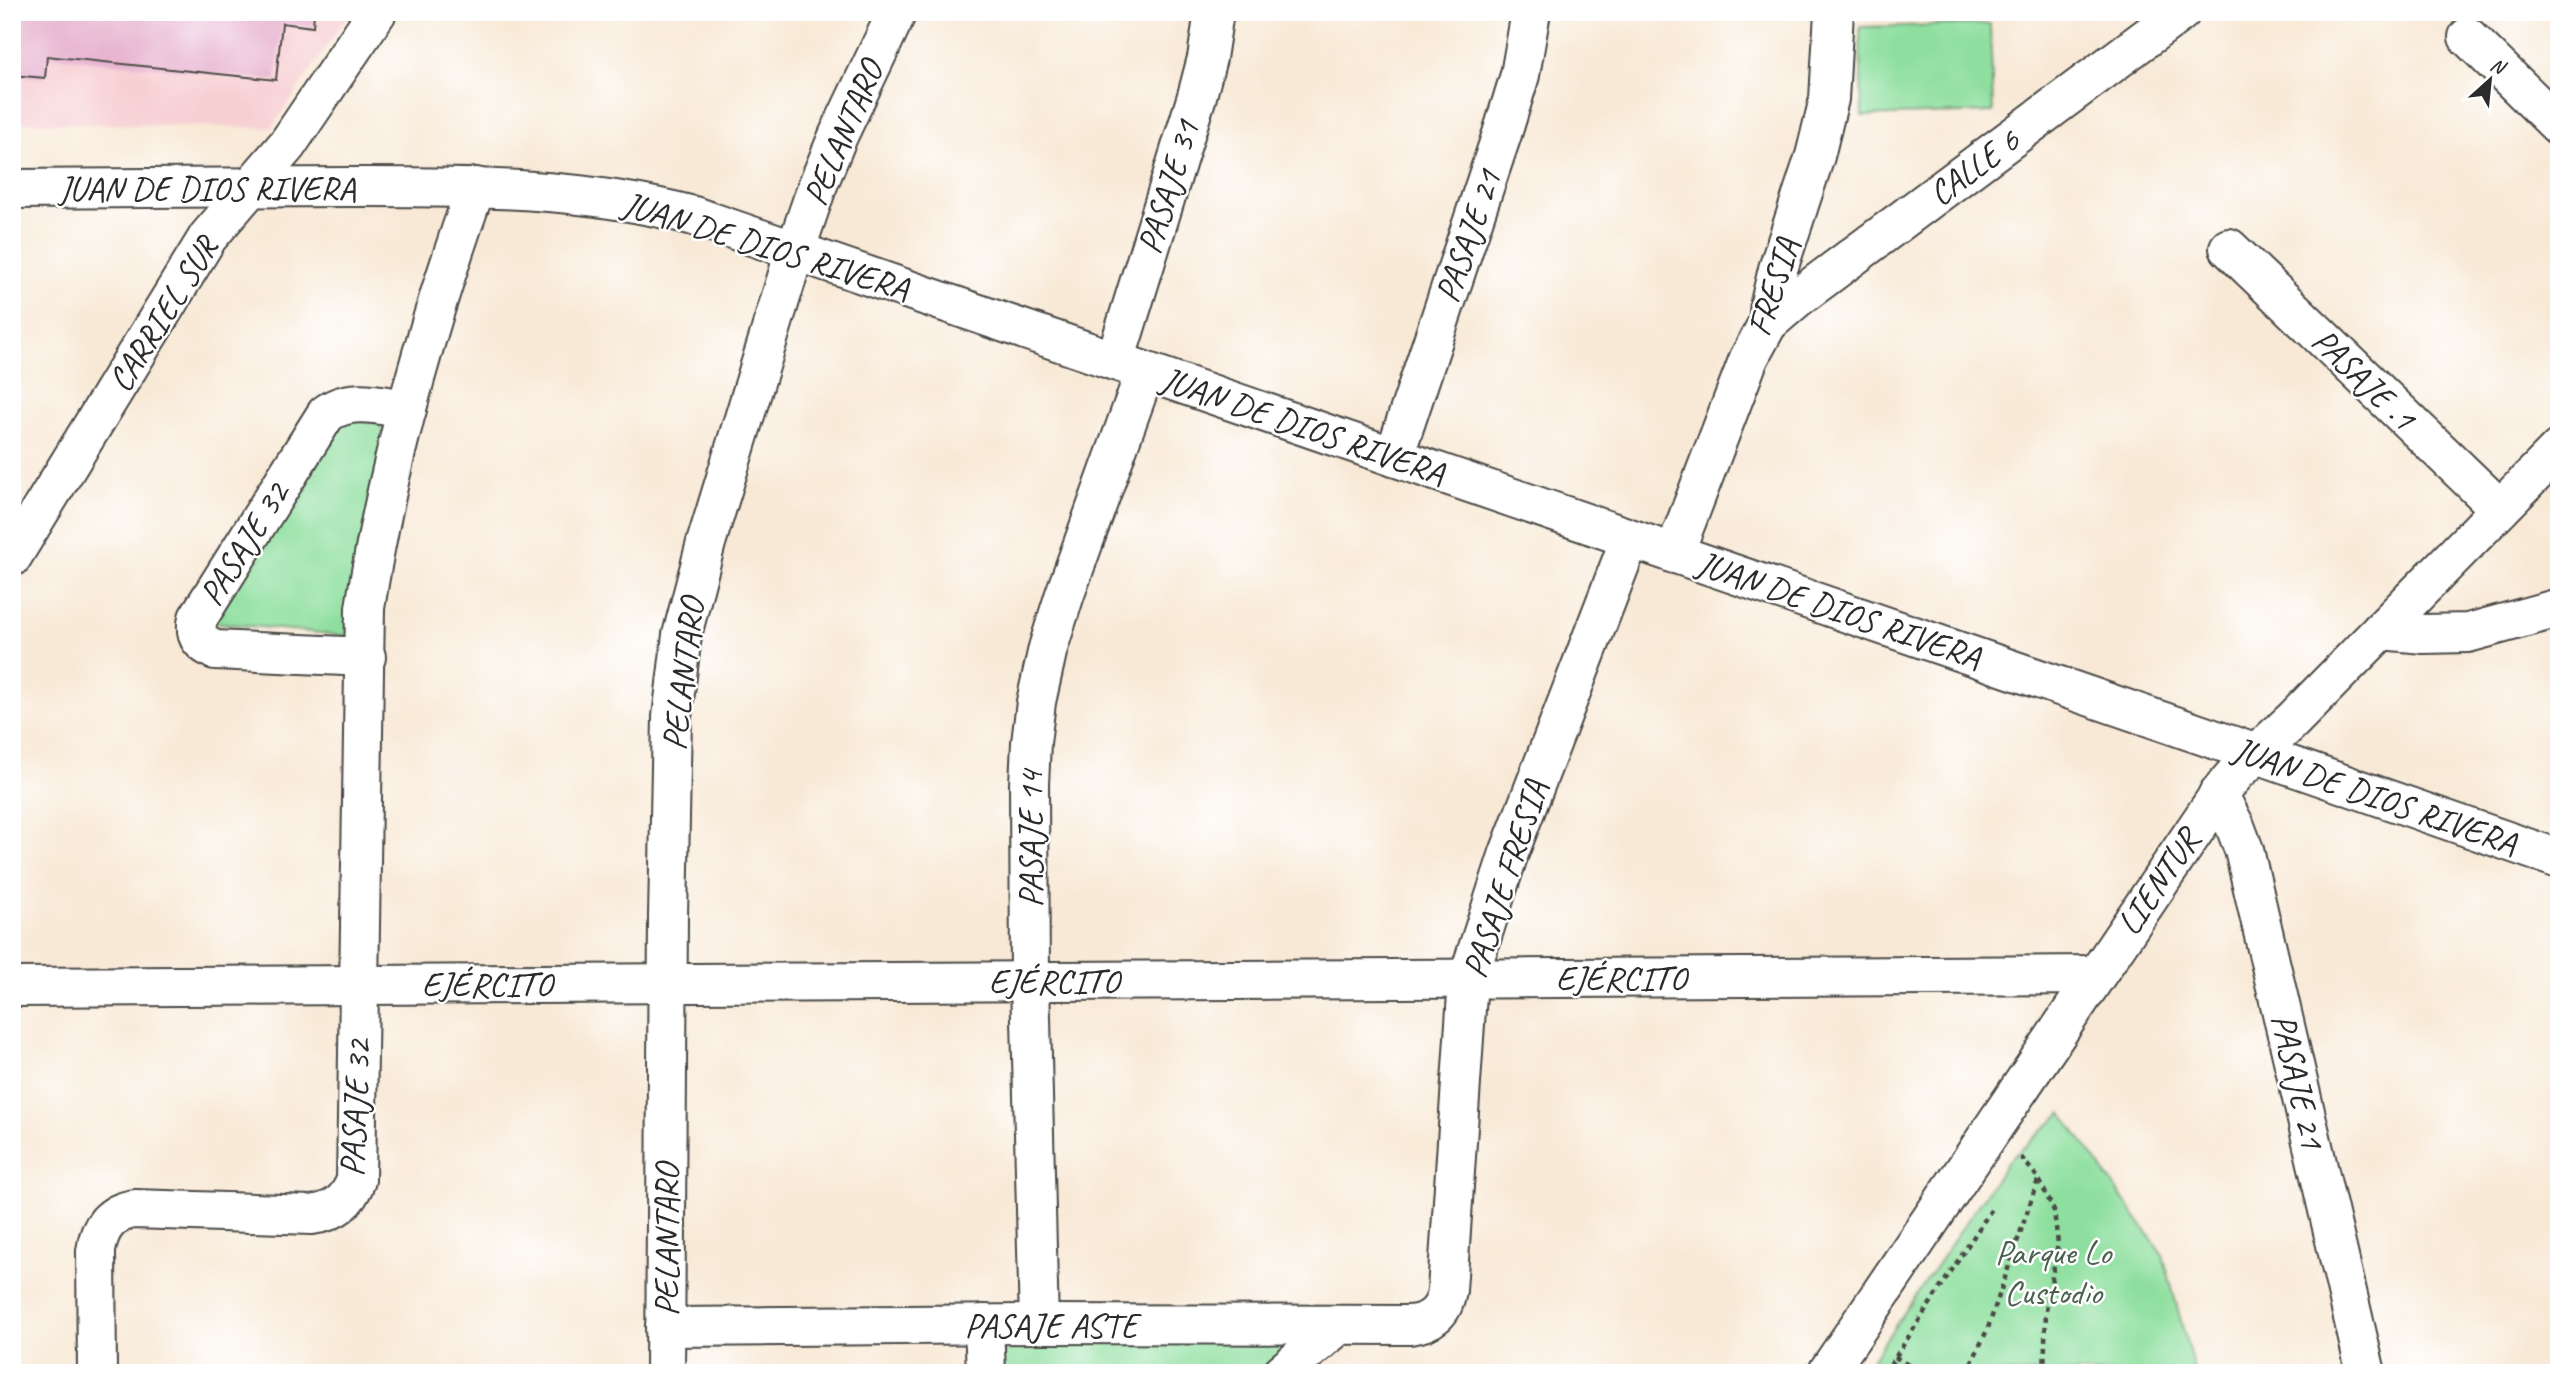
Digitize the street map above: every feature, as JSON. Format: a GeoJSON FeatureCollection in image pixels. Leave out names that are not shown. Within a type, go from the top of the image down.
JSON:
{"type":"FeatureCollection","features":[{"type":"Feature","properties":{"kind":"street","name":"CARRIEL SUR"},"geometry":{"type":"LineString","coordinates":[[13,553],[208,237],[287,145],[377,12]]}},
{"type":"Feature","properties":{"kind":"street","name":"PELANTARO"},"geometry":{"type":"LineString","coordinates":[[665,1373],[667,983],[672,718],[682,635],[692,590],[817,187],[838,136],[897,12]]}},
{"type":"Feature","properties":{"kind":"street","name":"PASAJE 31"},"geometry":{"type":"LineString","coordinates":[[1130,366],[1207,58],[1214,12]]}},
{"type":"Feature","properties":{"kind":"street","name":"PASAJE 21"},"geometry":{"type":"LineString","coordinates":[[1394,457],[1502,134],[1520,75],[1531,12]]}},
{"type":"Feature","properties":{"kind":"street","name":"FRESIA"},"geometry":{"type":"LineString","coordinates":[[1674,554],[1749,358],[1768,323],[1778,269],[1815,156],[1829,100],[1834,12]]}},
{"type":"Feature","properties":{"kind":"street","name":"CALLE 6"},"geometry":{"type":"LineString","coordinates":[[1768,323],[1796,299],[2181,12]]}},
{"type":"Feature","properties":{"kind":"street"},"geometry":{"type":"LineString","coordinates":[[2468,37],[2559,126]]}},
{"type":"Feature","properties":{"kind":"street","name":"JUAN DE DIOS RIVERA"},"geometry":{"type":"LineString","coordinates":[[12,189],[476,187],[573,193],[646,203],[694,216],[2559,859]]}},
{"type":"Feature","properties":{"kind":"street","name":"PASAJE 32"},"geometry":{"type":"LineString","coordinates":[[97,1373],[96,1251],[98,1235],[106,1222],[114,1216],[124,1210],[135,1209],[312,1215],[336,1209],[352,1191],[357,1169],[365,608],[378,529],[407,409],[456,243],[476,187]]}},
{"type":"Feature","properties":{"kind":"street","name":"PASAJE .1"},"geometry":{"type":"LineString","coordinates":[[2229,248],[2500,509]]}},
{"type":"Feature","properties":{"kind":"street","name":"PASAJE 14"},"geometry":{"type":"LineString","coordinates":[[1039,1324],[1030,981],[1031,743],[1048,648],[1130,366]]}},
{"type":"Feature","properties":{"kind":"street","name":"PASAJE 32"},"geometry":{"type":"LineString","coordinates":[[366,657],[215,650],[205,646],[198,637],[196,628],[198,618],[326,414],[336,407],[355,403],[407,409]]}},
{"type":"Feature","properties":{"kind":"street","name":"LIENTUR"},"geometry":{"type":"LineString","coordinates":[[1827,1373],[2218,794],[2236,772],[2381,630],[2559,449]]}},
{"type":"Feature","properties":{"kind":"street","name":"PASAJE FRESIA"},"geometry":{"type":"LineString","coordinates":[[1435,1316],[1446,1300],[1447,1290],[1468,979],[1509,853],[1630,539]]}},
{"type":"Feature","properties":{"kind":"street"},"geometry":{"type":"LineString","coordinates":[[2381,630],[2424,634],[2468,633],[2559,608]]}},
{"type":"Feature","properties":{"kind":"street","name":"PASAJE 21"},"geometry":{"type":"LineString","coordinates":[[2218,794],[2244,850],[2365,1373]]}},
{"type":"Feature","properties":{"kind":"street","name":"EJÉRCITO"},"geometry":{"type":"LineString","coordinates":[[12,987],[2096,975]]}},
{"type":"Feature","properties":{"kind":"street","name":"PASAJE ASTE"},"geometry":{"type":"LineString","coordinates":[[665,1327],[984,1324],[1409,1325],[1435,1316]]}},
{"type":"Feature","properties":{"kind":"street"},"geometry":{"type":"LineString","coordinates":[[984,1324],[986,1373]]}},
{"type":"Feature","properties":{"kind":"street"},"geometry":{"type":"LineString","coordinates":[[1282,1373],[1339,1325]]}},
{"type":"Feature","properties":{"kind":"path"},"geometry":{"type":"LineString","coordinates":[[2016,1171],[2024,1159],[2039,1179],[2054,1211],[2058,1244],[2046,1311],[2044,1373]]}},
{"type":"Feature","properties":{"kind":"path"},"geometry":{"type":"LineString","coordinates":[[1967,1373],[1988,1328],[2039,1179]]}},
{"type":"Feature","properties":{"kind":"path"},"geometry":{"type":"LineString","coordinates":[[1885,1373],[1994,1205]]}},
{"type":"Feature","properties":{"kind":"path"},"geometry":{"type":"LineString","coordinates":[[1895,1357],[1923,1373]]}},
{"type":"Feature","properties":{"kind":"shaded area"},"geometry":{"type":"Polygon","coordinates":[[[12,12],[350,12],[272,128],[12,122],[12,12]]]}},
{"type":"Feature","properties":{"kind":"green space"},"geometry":{"type":"Polygon","coordinates":[[[1990,24],[1993,112],[1862,116],[1860,27],[1990,24]]]}},
{"type":"Feature","properties":{"kind":"green space"},"geometry":{"type":"Polygon","coordinates":[[[344,418],[379,423],[388,440],[349,636],[211,622],[344,418]]]}},
{"type":"Feature","properties":{"kind":"green space","name":"Parque Lo Custodio"},"geometry":{"type":"Polygon","coordinates":[[[2062,1113],[2163,1255],[2195,1373],[1863,1373],[2008,1161],[2062,1113]]]}},
{"type":"Feature","properties":{"kind":"green space"},"geometry":{"type":"Polygon","coordinates":[[[1017,1338],[1287,1338],[1288,1348],[1261,1373],[1004,1373],[1000,1358],[1017,1338]]]}},
{"type":"Feature","properties":{"kind":"building"},"geometry":{"type":"Polygon","coordinates":[[[12,12],[314,12],[313,27],[282,23],[276,80],[47,56],[45,78],[12,75],[12,12]]]}}]}
